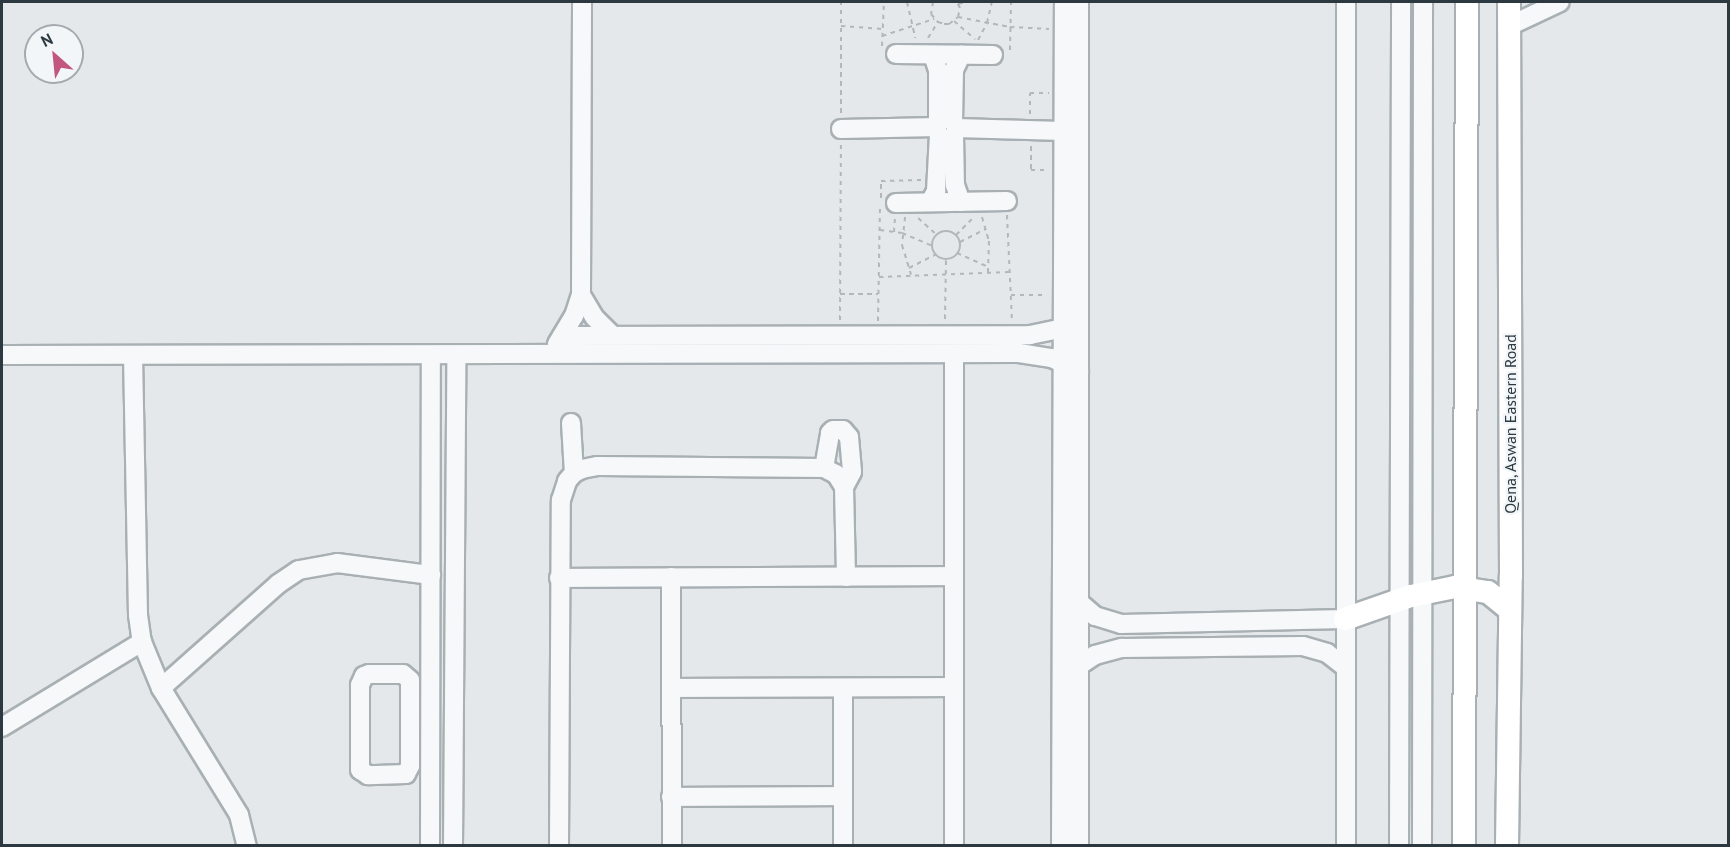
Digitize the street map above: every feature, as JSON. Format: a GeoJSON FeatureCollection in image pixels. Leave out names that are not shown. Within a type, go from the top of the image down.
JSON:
{"type":"FeatureCollection","features":[{"type":"Feature","properties":{"kind":"main road"},"geometry":{"type":"LineString","coordinates":[[1464,846],[1467,2]]}},
{"type":"Feature","properties":{"kind":"main road","name":"Qena, Aswan Eastern Road"},"geometry":{"type":"LineString","coordinates":[[1507,846],[1511,576],[1509,2]]}},
{"type":"Feature","properties":{"kind":"main road"},"geometry":{"type":"LineString","coordinates":[[1345,620],[1465,577],[1493,579],[1511,576]]}},
{"type":"Feature","properties":{"kind":"main road"},"geometry":{"type":"LineString","coordinates":[[1465,577],[1510,610]]}},
{"type":"Feature","properties":{"kind":"street"},"geometry":{"type":"LineString","coordinates":[[546,356],[563,336],[574,316],[581,295],[582,2]]}},
{"type":"Feature","properties":{"kind":"street"},"geometry":{"type":"LineString","coordinates":[[1061,846],[1064,2]]}},
{"type":"Feature","properties":{"kind":"street"},"geometry":{"type":"LineString","coordinates":[[1079,2],[1079,846]]}},
{"type":"Feature","properties":{"kind":"street"},"geometry":{"type":"LineString","coordinates":[[1346,2],[1346,846]]}},
{"type":"Feature","properties":{"kind":"street"},"geometry":{"type":"LineString","coordinates":[[1399,846],[1401,2]]}},
{"type":"Feature","properties":{"kind":"street"},"geometry":{"type":"LineString","coordinates":[[1422,846],[1423,2]]}},
{"type":"Feature","properties":{"kind":"street"},"geometry":{"type":"LineString","coordinates":[[1509,26],[1560,2]]}},
{"type":"Feature","properties":{"kind":"street"},"geometry":{"type":"LineString","coordinates":[[896,54],[1001,53]]}},
{"type":"Feature","properties":{"kind":"street"},"geometry":{"type":"LineString","coordinates":[[927,54],[938,70],[955,185],[961,202]]}},
{"type":"Feature","properties":{"kind":"street"},"geometry":{"type":"LineString","coordinates":[[930,202],[936,191],[954,70],[961,55]]}},
{"type":"Feature","properties":{"kind":"street"},"geometry":{"type":"LineString","coordinates":[[841,129],[1063,131]]}},
{"type":"Feature","properties":{"kind":"street"},"geometry":{"type":"LineString","coordinates":[[904,205],[930,202],[1007,201]]}},
{"type":"Feature","properties":{"kind":"street"},"geometry":{"type":"LineString","coordinates":[[581,295],[594,317],[612,335]]}},
{"type":"Feature","properties":{"kind":"street"},"geometry":{"type":"LineString","coordinates":[[563,336],[1012,335],[1040,334],[1062,330],[1080,323]]}},
{"type":"Feature","properties":{"kind":"street"},"geometry":{"type":"LineString","coordinates":[[2,355],[1027,354],[1062,361],[1079,371]]}},
{"type":"Feature","properties":{"kind":"street"},"geometry":{"type":"LineString","coordinates":[[133,355],[138,615],[142,642],[161,688],[239,815],[247,846]]}},
{"type":"Feature","properties":{"kind":"street"},"geometry":{"type":"LineString","coordinates":[[954,355],[954,846]]}},
{"type":"Feature","properties":{"kind":"street"},"geometry":{"type":"LineString","coordinates":[[430,846],[431,356]]}},
{"type":"Feature","properties":{"kind":"street"},"geometry":{"type":"LineString","coordinates":[[453,846],[456,356]]}},
{"type":"Feature","properties":{"kind":"street"},"geometry":{"type":"LineString","coordinates":[[571,423],[574,473]]}},
{"type":"Feature","properties":{"kind":"street"},"geometry":{"type":"LineString","coordinates":[[824,468],[830,433],[833,430],[843,430],[849,437],[852,472],[844,487],[846,577]]}},
{"type":"Feature","properties":{"kind":"street"},"geometry":{"type":"LineString","coordinates":[[559,846],[559,578],[561,500],[567,481],[574,473],[582,469],[598,466],[824,468],[836,474],[844,487]]}},
{"type":"Feature","properties":{"kind":"street"},"geometry":{"type":"LineString","coordinates":[[161,688],[278,584],[299,570],[324,563],[337,563],[430,575]]}},
{"type":"Feature","properties":{"kind":"street"},"geometry":{"type":"LineString","coordinates":[[559,578],[954,576]]}},
{"type":"Feature","properties":{"kind":"street"},"geometry":{"type":"LineString","coordinates":[[671,577],[672,846]]}},
{"type":"Feature","properties":{"kind":"street"},"geometry":{"type":"LineString","coordinates":[[1080,603],[1095,616],[1121,624],[1345,620]]}},
{"type":"Feature","properties":{"kind":"street"},"geometry":{"type":"LineString","coordinates":[[2,727],[142,642]]}},
{"type":"Feature","properties":{"kind":"street"},"geometry":{"type":"LineString","coordinates":[[1080,665],[1095,655],[1122,648],[1303,646],[1327,653],[1346,668]]}},
{"type":"Feature","properties":{"kind":"street"},"geometry":{"type":"LineString","coordinates":[[369,674],[407,676],[411,684],[410,724],[410,766],[406,774],[363,774],[359,765],[360,684],[364,676],[369,674]]}},
{"type":"Feature","properties":{"kind":"street"},"geometry":{"type":"LineString","coordinates":[[843,687],[843,846]]}},
{"type":"Feature","properties":{"kind":"street"},"geometry":{"type":"LineString","coordinates":[[671,688],[954,687]]}},
{"type":"Feature","properties":{"kind":"street"},"geometry":{"type":"LineString","coordinates":[[410,724],[430,724]]}},
{"type":"Feature","properties":{"kind":"street"},"geometry":{"type":"LineString","coordinates":[[671,797],[843,796]]}},
{"type":"Feature","properties":{"kind":"path"},"geometry":{"type":"LineString","coordinates":[[840,335],[841,2]]}},
{"type":"Feature","properties":{"kind":"path"},"geometry":{"type":"LineString","coordinates":[[907,2],[911,27],[927,54]]}},
{"type":"Feature","properties":{"kind":"path"},"geometry":{"type":"LineString","coordinates":[[927,2],[933,3],[934,19]]}},
{"type":"Feature","properties":{"kind":"path"},"geometry":{"type":"LineString","coordinates":[[882,36],[934,19],[944,24],[954,21],[958,17],[957,3],[966,2]]}},
{"type":"Feature","properties":{"kind":"path"},"geometry":{"type":"LineString","coordinates":[[954,21],[978,42],[987,22],[992,2]]}},
{"type":"Feature","properties":{"kind":"path"},"geometry":{"type":"LineString","coordinates":[[1001,53],[1010,27],[1011,2]]}},
{"type":"Feature","properties":{"kind":"path"},"geometry":{"type":"LineString","coordinates":[[958,17],[1010,27],[1052,29]]}},
{"type":"Feature","properties":{"kind":"path"},"geometry":{"type":"LineString","coordinates":[[841,26],[883,28]]}},
{"type":"Feature","properties":{"kind":"path"},"geometry":{"type":"LineString","coordinates":[[1048,170],[1031,170],[1030,93],[1051,93]]}},
{"type":"Feature","properties":{"kind":"path"},"geometry":{"type":"LineString","coordinates":[[1007,201],[1012,335]]}},
{"type":"Feature","properties":{"kind":"path"},"geometry":{"type":"LineString","coordinates":[[904,205],[902,233],[911,275]]}},
{"type":"Feature","properties":{"kind":"path"},"geometry":{"type":"LineString","coordinates":[[904,205],[936,234]]}},
{"type":"Feature","properties":{"kind":"path"},"geometry":{"type":"LineString","coordinates":[[956,235],[980,212],[987,229],[988,273]]}},
{"type":"Feature","properties":{"kind":"path"},"geometry":{"type":"LineString","coordinates":[[960,242],[987,229]]}},
{"type":"Feature","properties":{"kind":"path"},"geometry":{"type":"LineString","coordinates":[[880,230],[902,233],[932,246],[936,254],[946,259]]}},
{"type":"Feature","properties":{"kind":"path"},"geometry":{"type":"LineString","coordinates":[[936,234],[944,231],[956,235],[960,242],[957,253],[946,259]]}},
{"type":"Feature","properties":{"kind":"path"},"geometry":{"type":"LineString","coordinates":[[932,246],[936,234]]}},
{"type":"Feature","properties":{"kind":"path"},"geometry":{"type":"LineString","coordinates":[[957,253],[989,267]]}},
{"type":"Feature","properties":{"kind":"path"},"geometry":{"type":"LineString","coordinates":[[908,268],[936,254]]}},
{"type":"Feature","properties":{"kind":"path"},"geometry":{"type":"LineString","coordinates":[[945,334],[946,259]]}},
{"type":"Feature","properties":{"kind":"path"},"geometry":{"type":"LineString","coordinates":[[879,277],[1010,272]]}},
{"type":"Feature","properties":{"kind":"path"},"geometry":{"type":"LineString","coordinates":[[840,294],[878,294]]}},
{"type":"Feature","properties":{"kind":"path"},"geometry":{"type":"LineString","coordinates":[[1011,295],[1049,295]]}}]}
